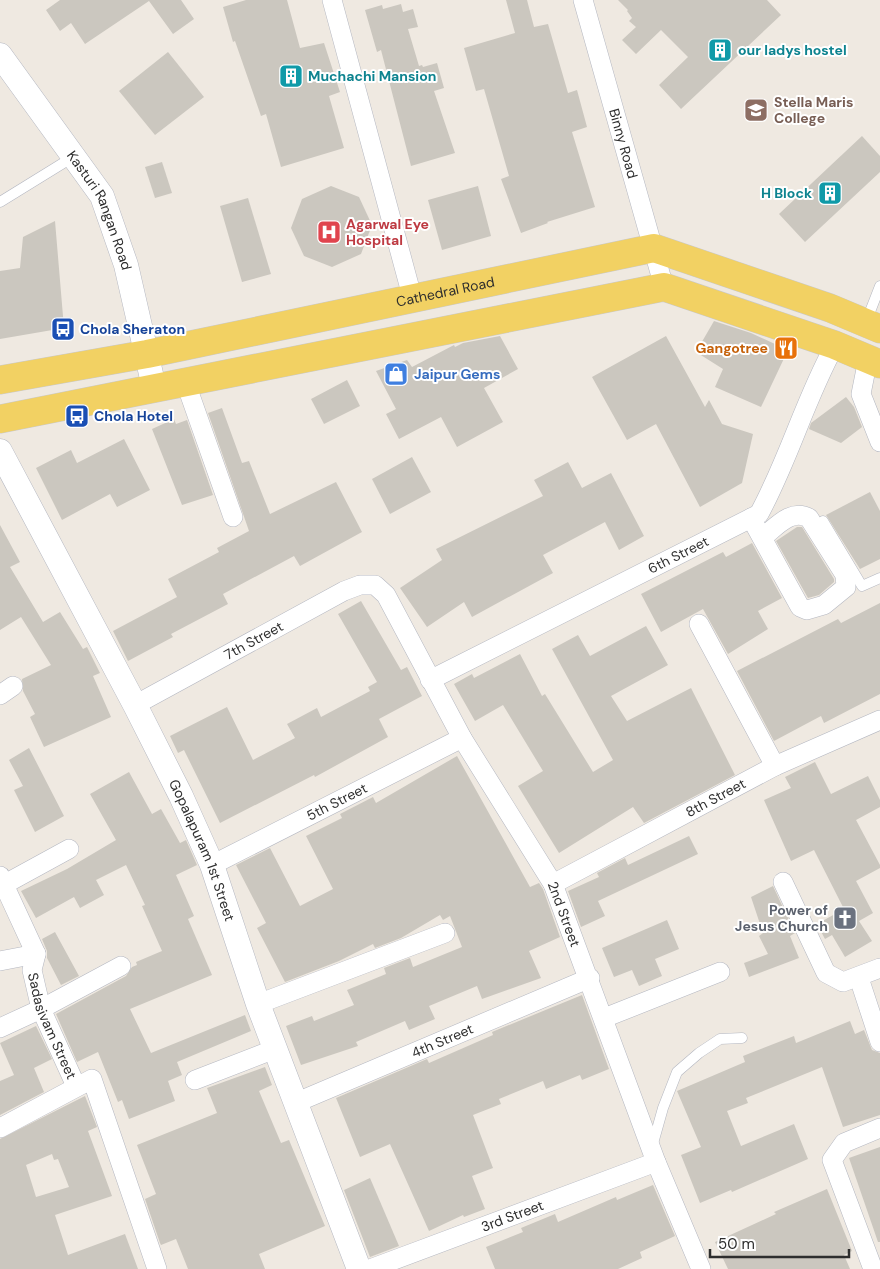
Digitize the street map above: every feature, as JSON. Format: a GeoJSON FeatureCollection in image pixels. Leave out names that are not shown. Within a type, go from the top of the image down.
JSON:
{"type":"FeatureCollection","features":[{"type":"Feature","properties":{"kind":"main road","name":"Cathedral Road"},"geometry":{"type":"LineString","coordinates":[[0,380],[147,354],[413,300],[654,248]]}},
{"type":"Feature","properties":{"kind":"main road"},"geometry":{"type":"LineString","coordinates":[[654,248],[830,308],[873,326]]}},
{"type":"Feature","properties":{"kind":"main road"},"geometry":{"type":"LineString","coordinates":[[0,419],[154,386],[664,287],[835,345],[874,362]]}},
{"type":"Feature","properties":{"kind":"street"},"geometry":{"type":"LineString","coordinates":[[332,0],[413,300]]}},
{"type":"Feature","properties":{"kind":"street","name":"Binny Road"},"geometry":{"type":"LineString","coordinates":[[583,0],[664,287]]}},
{"type":"Feature","properties":{"kind":"street","name":"Kasturi Rangan Road"},"geometry":{"type":"LineString","coordinates":[[0,55],[102,196],[126,265],[154,386]]}},
{"type":"Feature","properties":{"kind":"street","name":"6th Street"},"geometry":{"type":"LineString","coordinates":[[430,680],[759,514],[773,488],[821,371],[835,345]]}},
{"type":"Feature","properties":{"kind":"street"},"geometry":{"type":"LineString","coordinates":[[874,362],[861,394],[880,442]]}},
{"type":"Feature","properties":{"kind":"street"},"geometry":{"type":"LineString","coordinates":[[185,380],[233,517]]}},
{"type":"Feature","properties":{"kind":"street","name":"Gopalapuram 1st Street"},"geometry":{"type":"LineString","coordinates":[[0,451],[135,705],[181,796],[212,865],[258,1004],[359,1269]]}},
{"type":"Feature","properties":{"kind":"street"},"geometry":{"type":"LineString","coordinates":[[750,518],[800,607],[807,610],[824,604],[846,588],[845,575],[809,518],[803,514],[790,516],[762,538]]}},
{"type":"Feature","properties":{"kind":"street","name":"7th Street"},"geometry":{"type":"LineString","coordinates":[[135,705],[344,591],[360,585],[375,585]]}},
{"type":"Feature","properties":{"kind":"street","name":"2nd Street"},"geometry":{"type":"LineString","coordinates":[[375,585],[386,595],[462,738],[554,884],[654,1156],[701,1269]]}},
{"type":"Feature","properties":{"kind":"street"},"geometry":{"type":"LineString","coordinates":[[699,624],[775,766]]}},
{"type":"Feature","properties":{"kind":"street","name":"8th Street"},"geometry":{"type":"LineString","coordinates":[[554,884],[775,766],[880,720]]}},
{"type":"Feature","properties":{"kind":"street","name":"5th Street"},"geometry":{"type":"LineString","coordinates":[[212,865],[462,738]]}},
{"type":"Feature","properties":{"kind":"street"},"geometry":{"type":"LineString","coordinates":[[3,880],[69,849]]}},
{"type":"Feature","properties":{"kind":"street","name":"Sadasivam Street"},"geometry":{"type":"LineString","coordinates":[[3,880],[36,954],[32,970],[41,1009],[76,1086],[92,1079],[158,1269]]}},
{"type":"Feature","properties":{"kind":"street"},"geometry":{"type":"LineString","coordinates":[[783,882],[826,973],[843,982],[859,978],[880,968]]}},
{"type":"Feature","properties":{"kind":"street"},"geometry":{"type":"LineString","coordinates":[[258,1004],[445,933]]}},
{"type":"Feature","properties":{"kind":"street"},"geometry":{"type":"LineString","coordinates":[[0,961],[36,954]]}},
{"type":"Feature","properties":{"kind":"street"},"geometry":{"type":"LineString","coordinates":[[0,1028],[41,1009],[120,966]]}},
{"type":"Feature","properties":{"kind":"street"},"geometry":{"type":"LineString","coordinates":[[604,1018],[720,972]]}},
{"type":"Feature","properties":{"kind":"street","name":"4th Street"},"geometry":{"type":"LineString","coordinates":[[295,1103],[590,978]]}},
{"type":"Feature","properties":{"kind":"street"},"geometry":{"type":"LineString","coordinates":[[859,978],[880,1042]]}},
{"type":"Feature","properties":{"kind":"street"},"geometry":{"type":"LineString","coordinates":[[196,1080],[275,1049]]}},
{"type":"Feature","properties":{"kind":"street"},"geometry":{"type":"LineString","coordinates":[[0,1128],[76,1086]]}},
{"type":"Feature","properties":{"kind":"street"},"geometry":{"type":"LineString","coordinates":[[873,1269],[832,1160],[844,1142],[880,1128]]}},
{"type":"Feature","properties":{"kind":"street","name":"3rd Street"},"geometry":{"type":"LineString","coordinates":[[370,1269],[654,1156]]}},
{"type":"Feature","properties":{"kind":"lane"},"geometry":{"type":"LineString","coordinates":[[0,202],[73,157]]}},
{"type":"Feature","properties":{"kind":"lane"},"geometry":{"type":"LineString","coordinates":[[873,326],[880,286]]}},
{"type":"Feature","properties":{"kind":"lane"},"geometry":{"type":"LineString","coordinates":[[823,521],[862,586],[880,578]]}},
{"type":"Feature","properties":{"kind":"lane"},"geometry":{"type":"LineString","coordinates":[[654,1156],[663,1108],[677,1072],[699,1053],[720,1039],[742,1038]]}},
{"type":"Feature","properties":{"kind":"building"},"geometry":{"type":"Polygon","coordinates":[[[60,0],[181,0],[194,19],[173,34],[149,1],[85,44],[71,23],[60,31],[46,10],[60,0]]]}},
{"type":"Feature","properties":{"kind":"building"},"geometry":{"type":"Polygon","coordinates":[[[246,0],[287,0],[300,48],[324,43],[340,92],[329,96],[344,148],[281,167],[266,114],[261,116],[235,41],[233,42],[223,7],[246,0]]]}},
{"type":"Feature","properties":{"kind":"building"},"geometry":{"type":"Polygon","coordinates":[[[506,0],[527,0],[534,27],[548,24],[568,93],[577,90],[587,127],[572,132],[595,207],[547,222],[521,233],[501,179],[509,176],[484,89],[476,91],[464,48],[515,33],[506,0]]]}},
{"type":"Feature","properties":{"kind":"building"},"geometry":{"type":"Polygon","coordinates":[[[618,0],[767,0],[781,15],[681,109],[659,85],[688,57],[661,30],[636,54],[622,40],[636,27],[629,21],[632,18],[628,10],[618,0]]]}},
{"type":"Feature","properties":{"kind":"building"},"geometry":{"type":"Polygon","coordinates":[[[401,4],[403,12],[413,9],[418,27],[408,29],[419,66],[422,65],[423,67],[437,63],[444,88],[434,91],[455,153],[411,166],[381,50],[377,52],[365,10],[382,5],[383,9],[401,4]]]}},
{"type":"Feature","properties":{"kind":"building"},"geometry":{"type":"Polygon","coordinates":[[[168,52],[204,97],[155,135],[119,91],[168,52]]]}},
{"type":"Feature","properties":{"kind":"building","name":"H Block"},"geometry":{"type":"Polygon","coordinates":[[[862,136],[880,156],[880,172],[805,242],[779,214],[862,136]]]}},
{"type":"Feature","properties":{"kind":"building"},"geometry":{"type":"Polygon","coordinates":[[[162,162],[172,193],[155,198],[145,167],[162,162]]]}},
{"type":"Feature","properties":{"kind":"building"},"geometry":{"type":"Polygon","coordinates":[[[331,186],[359,197],[372,225],[361,254],[332,267],[304,256],[291,228],[302,199],[331,186]]]}},
{"type":"Feature","properties":{"kind":"building"},"geometry":{"type":"Polygon","coordinates":[[[478,186],[491,236],[442,250],[428,200],[478,186]]]}},
{"type":"Feature","properties":{"kind":"building"},"geometry":{"type":"Polygon","coordinates":[[[248,198],[271,274],[242,282],[220,206],[248,198]]]}},
{"type":"Feature","properties":{"kind":"building"},"geometry":{"type":"Polygon","coordinates":[[[55,221],[64,328],[0,339],[0,271],[20,268],[23,237],[55,221]]]}},
{"type":"Feature","properties":{"kind":"building"},"geometry":{"type":"Polygon","coordinates":[[[714,321],[751,333],[788,350],[761,407],[715,387],[723,369],[696,352],[714,321]]]}},
{"type":"Feature","properties":{"kind":"building"},"geometry":{"type":"Polygon","coordinates":[[[500,336],[518,369],[484,388],[503,422],[457,447],[441,417],[399,439],[386,414],[396,409],[376,371],[407,360],[412,367],[454,345],[455,347],[463,343],[500,336]]]}},
{"type":"Feature","properties":{"kind":"building"},"geometry":{"type":"Polygon","coordinates":[[[666,336],[705,407],[709,400],[722,424],[753,434],[742,483],[700,507],[656,424],[627,440],[592,377],[666,336]]]}},
{"type":"Feature","properties":{"kind":"building"},"geometry":{"type":"Polygon","coordinates":[[[347,380],[360,406],[324,424],[311,399],[347,380]]]}},
{"type":"Feature","properties":{"kind":"building"},"geometry":{"type":"Polygon","coordinates":[[[846,397],[854,407],[862,427],[841,443],[809,429],[811,423],[846,397]]]}},
{"type":"Feature","properties":{"kind":"building"},"geometry":{"type":"Polygon","coordinates":[[[222,408],[242,463],[249,461],[270,514],[336,482],[362,532],[300,566],[294,556],[223,594],[228,604],[171,634],[173,637],[128,661],[113,631],[177,597],[168,579],[219,552],[217,548],[249,531],[208,413],[222,408]]]}},
{"type":"Feature","properties":{"kind":"building"},"geometry":{"type":"Polygon","coordinates":[[[174,419],[176,424],[187,420],[213,495],[182,505],[152,429],[174,419]]]}},
{"type":"Feature","properties":{"kind":"building"},"geometry":{"type":"Polygon","coordinates":[[[124,439],[150,490],[117,507],[110,494],[62,520],[36,468],[71,450],[77,463],[124,439]]]}},
{"type":"Feature","properties":{"kind":"building"},"geometry":{"type":"Polygon","coordinates":[[[412,457],[431,492],[390,514],[372,479],[412,457]]]}},
{"type":"Feature","properties":{"kind":"building"},"geometry":{"type":"Polygon","coordinates":[[[568,462],[582,488],[611,473],[644,536],[619,550],[605,522],[543,555],[553,573],[472,617],[464,602],[427,627],[400,588],[442,560],[436,549],[543,496],[534,480],[568,462]]]}},
{"type":"Feature","properties":{"kind":"building"},"geometry":{"type":"Polygon","coordinates":[[[870,492],[880,511],[880,559],[860,569],[826,515],[870,492]]]}},
{"type":"Feature","properties":{"kind":"building"},"geometry":{"type":"Polygon","coordinates":[[[0,525],[20,562],[10,567],[43,622],[60,612],[83,649],[87,647],[100,673],[93,676],[111,717],[44,747],[30,717],[35,714],[23,691],[22,679],[51,665],[21,617],[0,630],[0,525]]]}},
{"type":"Feature","properties":{"kind":"building"},"geometry":{"type":"Polygon","coordinates":[[[797,527],[802,527],[834,579],[834,582],[819,595],[808,598],[776,541],[797,527]]]}},
{"type":"Feature","properties":{"kind":"building"},"geometry":{"type":"Polygon","coordinates":[[[752,543],[782,598],[758,611],[768,629],[728,654],[703,609],[661,632],[641,594],[723,552],[726,557],[752,543]]]}},
{"type":"Feature","properties":{"kind":"building"},"geometry":{"type":"Polygon","coordinates":[[[361,601],[401,670],[407,667],[422,696],[379,719],[388,737],[315,777],[314,775],[220,823],[184,750],[178,753],[170,736],[227,707],[253,760],[295,738],[287,724],[317,708],[321,717],[370,691],[368,687],[377,682],[338,614],[361,601]]]}},
{"type":"Feature","properties":{"kind":"building"},"geometry":{"type":"Polygon","coordinates":[[[880,603],[880,694],[824,723],[821,716],[774,741],[737,671],[838,619],[841,623],[880,603]]]}},
{"type":"Feature","properties":{"kind":"building"},"geometry":{"type":"Polygon","coordinates":[[[646,626],[668,665],[611,696],[627,721],[691,688],[735,775],[644,823],[633,807],[559,853],[518,786],[543,771],[503,705],[475,721],[454,684],[472,674],[474,678],[520,654],[542,696],[545,694],[593,772],[613,760],[552,649],[578,635],[590,656],[646,626]]]}},
{"type":"Feature","properties":{"kind":"building"},"geometry":{"type":"Polygon","coordinates":[[[29,748],[64,816],[35,832],[14,790],[23,786],[9,760],[29,748]]]}},
{"type":"Feature","properties":{"kind":"building"},"geometry":{"type":"Polygon","coordinates":[[[457,756],[530,887],[539,883],[543,889],[560,937],[529,951],[541,978],[482,999],[477,986],[429,1006],[435,1019],[409,1030],[405,1021],[356,1042],[358,1046],[301,1065],[286,1026],[312,1016],[314,1021],[354,1005],[347,990],[386,974],[384,968],[410,958],[413,967],[462,947],[450,916],[443,920],[440,915],[401,938],[375,948],[373,944],[339,961],[285,982],[257,928],[266,923],[236,865],[270,848],[300,906],[333,889],[306,836],[342,818],[340,814],[373,797],[376,803],[457,756]]]}},
{"type":"Feature","properties":{"kind":"building"},"geometry":{"type":"Polygon","coordinates":[[[815,762],[831,794],[868,776],[880,800],[880,807],[856,820],[880,865],[880,868],[856,881],[873,913],[859,921],[872,941],[845,957],[832,935],[825,939],[817,924],[844,909],[814,850],[791,861],[764,800],[791,788],[785,777],[815,762]]]}},
{"type":"Feature","properties":{"kind":"building"},"geometry":{"type":"Polygon","coordinates":[[[129,772],[152,814],[161,809],[180,843],[186,840],[197,865],[176,875],[194,916],[188,919],[212,975],[130,1009],[151,1053],[245,1015],[251,1031],[177,1062],[182,1075],[168,1081],[175,1101],[129,1119],[122,1100],[118,1102],[98,1052],[77,1062],[56,1014],[126,976],[132,967],[137,965],[136,962],[162,951],[142,906],[145,905],[126,865],[96,880],[104,895],[80,908],[74,897],[36,918],[21,891],[67,869],[116,840],[90,794],[129,772]]]}},
{"type":"Feature","properties":{"kind":"building"},"geometry":{"type":"Polygon","coordinates":[[[689,836],[698,854],[598,901],[605,916],[581,927],[568,891],[599,877],[597,873],[625,858],[628,865],[689,836]]]}},
{"type":"Feature","properties":{"kind":"building"},"geometry":{"type":"Polygon","coordinates":[[[773,886],[795,933],[790,936],[799,958],[749,977],[744,963],[768,954],[759,936],[763,933],[751,897],[773,886]]]}},
{"type":"Feature","properties":{"kind":"building"},"geometry":{"type":"Polygon","coordinates":[[[667,920],[679,949],[655,959],[662,976],[639,986],[632,970],[614,977],[602,948],[667,920]]]}},
{"type":"Feature","properties":{"kind":"building"},"geometry":{"type":"Polygon","coordinates":[[[55,932],[79,976],[61,985],[47,958],[47,951],[42,939],[55,932]]]}},
{"type":"Feature","properties":{"kind":"building"},"geometry":{"type":"Polygon","coordinates":[[[582,995],[609,1069],[582,1080],[580,1075],[546,1089],[543,1081],[499,1099],[501,1104],[473,1115],[493,1168],[472,1176],[485,1209],[464,1217],[463,1215],[429,1231],[390,1144],[360,1157],[336,1098],[427,1059],[429,1063],[493,1035],[492,1032],[582,995]]]}},
{"type":"Feature","properties":{"kind":"building"},"geometry":{"type":"Polygon","coordinates":[[[850,1021],[855,1034],[864,1030],[872,1050],[880,1053],[880,1115],[843,1127],[822,1067],[746,1098],[748,1103],[727,1111],[741,1146],[794,1124],[808,1159],[732,1192],[731,1190],[700,1203],[681,1155],[701,1147],[677,1091],[745,1062],[743,1056],[794,1036],[796,1043],[850,1021]]]}},
{"type":"Feature","properties":{"kind":"building"},"geometry":{"type":"Polygon","coordinates":[[[36,1026],[52,1059],[34,1068],[44,1092],[0,1115],[0,1081],[14,1075],[0,1043],[36,1026]]]}},
{"type":"Feature","properties":{"kind":"building"},"geometry":{"type":"Polygon","coordinates":[[[265,1067],[272,1085],[259,1091],[281,1143],[289,1140],[325,1226],[259,1254],[265,1269],[188,1269],[176,1239],[161,1245],[160,1243],[145,1199],[156,1194],[137,1145],[217,1113],[207,1088],[265,1067]]]}},
{"type":"Feature","properties":{"kind":"building"},"geometry":{"type":"Polygon","coordinates":[[[85,1096],[97,1127],[88,1131],[112,1196],[55,1215],[68,1255],[125,1234],[138,1269],[0,1269],[0,1139],[85,1096]],[[52,1154],[26,1165],[36,1197],[69,1187],[58,1159],[54,1160],[52,1154]]]}},
{"type":"Feature","properties":{"kind":"building"},"geometry":{"type":"Polygon","coordinates":[[[880,1147],[880,1242],[878,1242],[849,1158],[880,1147]]]}},
{"type":"Feature","properties":{"kind":"building"},"geometry":{"type":"Polygon","coordinates":[[[370,1178],[399,1246],[370,1257],[344,1190],[370,1178]]]}},
{"type":"Feature","properties":{"kind":"building"},"geometry":{"type":"Polygon","coordinates":[[[653,1185],[675,1236],[640,1252],[642,1258],[618,1269],[495,1269],[486,1247],[523,1232],[521,1228],[555,1214],[558,1222],[616,1197],[617,1200],[653,1185]]]}},
{"type":"Feature","properties":{"kind":"building"},"geometry":{"type":"Polygon","coordinates":[[[827,1189],[852,1251],[844,1255],[850,1269],[728,1269],[715,1242],[776,1214],[774,1212],[827,1189]]]}},
{"type":"Feature","properties":{"kind":"place","name":"our ladys hostel"},"geometry":{"type":"Point","coordinates":[720,50]}},
{"type":"Feature","properties":{"kind":"place","name":"Muchachi Mansion"},"geometry":{"type":"Point","coordinates":[291,76]}},
{"type":"Feature","properties":{"kind":"place","name":"Stella Maris College"},"geometry":{"type":"Point","coordinates":[756,110]}},
{"type":"Feature","properties":{"kind":"place","name":"H Block"},"geometry":{"type":"Point","coordinates":[830,193]}},
{"type":"Feature","properties":{"kind":"place","name":"Agarwal Eye Hospital"},"geometry":{"type":"Point","coordinates":[329,232]}},
{"type":"Feature","properties":{"kind":"place","name":"Chola Sheraton"},"geometry":{"type":"Point","coordinates":[63,329]}},
{"type":"Feature","properties":{"kind":"place","name":"Gangotree"},"geometry":{"type":"Point","coordinates":[786,348]}},
{"type":"Feature","properties":{"kind":"place","name":"Jaipur Gems"},"geometry":{"type":"Point","coordinates":[396,374]}},
{"type":"Feature","properties":{"kind":"place","name":"Chola Hotel"},"geometry":{"type":"Point","coordinates":[77,416]}},
{"type":"Feature","properties":{"kind":"place","name":"Power of Jesus Church"},"geometry":{"type":"Point","coordinates":[845,918]}}]}
